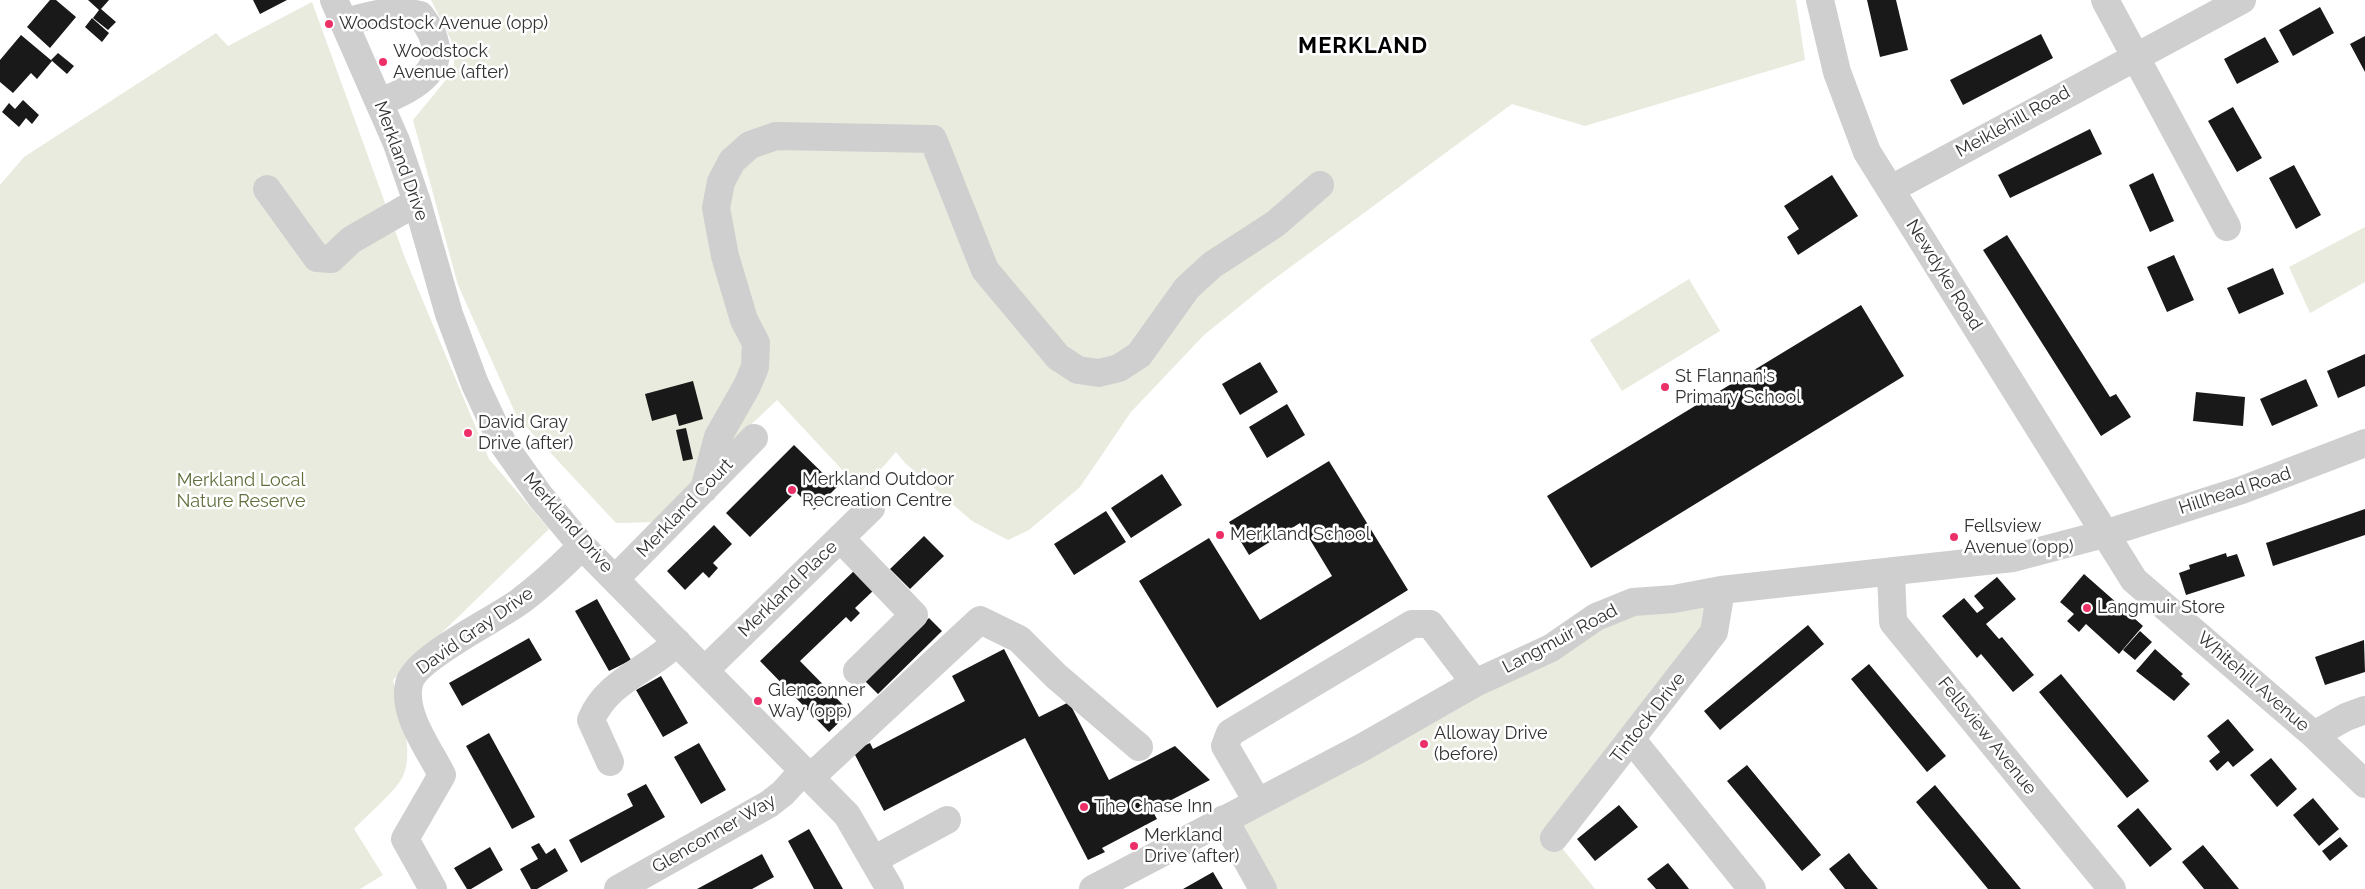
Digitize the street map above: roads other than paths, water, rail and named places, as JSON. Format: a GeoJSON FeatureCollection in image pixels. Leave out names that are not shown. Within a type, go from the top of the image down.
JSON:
{"type":"FeatureCollection","features":[{"type":"Feature","properties":{"kind":"street","name":"Newdyke Road"},"geometry":{"type":"LineString","coordinates":[[1820,0],[1837,72],[1867,152],[2104,534]]}},
{"type":"Feature","properties":{"kind":"street"},"geometry":{"type":"LineString","coordinates":[[2106,0],[2134,56],[2227,227]]}},
{"type":"Feature","properties":{"kind":"street","name":"Meiklehill Road"},"geometry":{"type":"LineString","coordinates":[[1891,189],[2134,56],[2242,0]]}},
{"type":"Feature","properties":{"kind":"street"},"geometry":{"type":"LineString","coordinates":[[339,11],[403,11],[420,15],[436,39],[437,56],[421,81],[408,91],[380,102]]}},
{"type":"Feature","properties":{"kind":"street","name":"Merkland Drive"},"geometry":{"type":"LineString","coordinates":[[339,11],[380,102],[417,202],[449,314],[475,384],[503,444],[540,496],[582,546],[616,578],[847,815],[890,889]]}},
{"type":"Feature","properties":{"kind":"street"},"geometry":{"type":"LineString","coordinates":[[704,489],[718,437],[747,386],[755,366],[756,343],[744,320],[725,256],[716,208],[721,182],[732,161],[750,145],[776,136],[933,139],[985,270],[1058,357],[1078,370],[1099,373],[1119,368],[1139,355],[1187,288],[1212,265],[1275,224],[1320,185]]}},
{"type":"Feature","properties":{"kind":"street"},"geometry":{"type":"LineString","coordinates":[[266,189],[317,258],[331,259],[351,240],[417,202]]}},
{"type":"Feature","properties":{"kind":"street","name":"Merkland Court"},"geometry":{"type":"LineString","coordinates":[[616,578],[754,438]]}},
{"type":"Feature","properties":{"kind":"street","name":"Hillhead Road"},"geometry":{"type":"LineString","coordinates":[[2104,534],[2294,472],[2365,443]]}},
{"type":"Feature","properties":{"kind":"street","name":"Merkland Place"},"geometry":{"type":"LineString","coordinates":[[705,670],[871,508]]}},
{"type":"Feature","properties":{"kind":"street","name":"Langmuir Road"},"geometry":{"type":"LineString","coordinates":[[1093,889],[1257,801],[1363,747],[1475,683],[1551,648],[1596,617],[1633,602],[1674,599],[1721,590],[2013,558],[2104,534]]}},
{"type":"Feature","properties":{"kind":"street","name":"Whitehill Avenue"},"geometry":{"type":"LineString","coordinates":[[2104,534],[2134,580],[2314,735],[2365,784]]}},
{"type":"Feature","properties":{"kind":"street"},"geometry":{"type":"LineString","coordinates":[[840,538],[914,615],[857,671]]}},
{"type":"Feature","properties":{"kind":"street","name":"David Gray Drive"},"geometry":{"type":"LineString","coordinates":[[433,889],[405,839],[442,775],[414,720],[408,700],[409,682],[421,665],[524,599],[582,546]]}},
{"type":"Feature","properties":{"kind":"street","name":"Fellsview Avenue"},"geometry":{"type":"LineString","coordinates":[[1891,572],[1893,622],[2112,889]]}},
{"type":"Feature","properties":{"kind":"street","name":"Tintock Drive"},"geometry":{"type":"LineString","coordinates":[[1554,838],[1714,632],[1721,590]]}},
{"type":"Feature","properties":{"kind":"street","name":"Glenconner Way"},"geometry":{"type":"LineString","coordinates":[[618,889],[770,804],[807,774],[980,620],[1019,639],[1056,676],[1139,747]]}},
{"type":"Feature","properties":{"kind":"street"},"geometry":{"type":"LineString","coordinates":[[1257,801],[1225,746],[1230,733],[1412,624],[1430,624],[1475,683]]}},
{"type":"Feature","properties":{"kind":"street"},"geometry":{"type":"LineString","coordinates":[[610,762],[591,720],[597,705],[607,694],[663,656],[677,642]]}},
{"type":"Feature","properties":{"kind":"street"},"geometry":{"type":"LineString","coordinates":[[2314,735],[2346,717],[2365,710]]}},
{"type":"Feature","properties":{"kind":"street"},"geometry":{"type":"LineString","coordinates":[[1632,740],[1752,889]]}},
{"type":"Feature","properties":{"kind":"street"},"geometry":{"type":"LineString","coordinates":[[1224,819],[1264,889]]}},
{"type":"Feature","properties":{"kind":"street"},"geometry":{"type":"LineString","coordinates":[[873,860],[947,820]]}},
{"type":"Feature","properties":{"kind":"place","name":"Woodstock Avenue (opp)"},"geometry":{"type":"Point","coordinates":[329,24]}},
{"type":"Feature","properties":{"kind":"place","name":"Woodstock Avenue (after)"},"geometry":{"type":"Point","coordinates":[383,62]}},
{"type":"Feature","properties":{"kind":"place","name":"St Flannan's Primary School"},"geometry":{"type":"Point","coordinates":[1665,387]}},
{"type":"Feature","properties":{"kind":"place","name":"David Gray Drive (after)"},"geometry":{"type":"Point","coordinates":[468,433]}},
{"type":"Feature","properties":{"kind":"place","name":"Merkland Outdoor Recreation Centre"},"geometry":{"type":"Point","coordinates":[792,490]}},
{"type":"Feature","properties":{"kind":"place","name":"Merkland School"},"geometry":{"type":"Point","coordinates":[1220,535]}},
{"type":"Feature","properties":{"kind":"place","name":"Fellsview Avenue (opp)"},"geometry":{"type":"Point","coordinates":[1954,537]}},
{"type":"Feature","properties":{"kind":"place","name":"Langmuir Store"},"geometry":{"type":"Point","coordinates":[2087,608]}},
{"type":"Feature","properties":{"kind":"place","name":"Glenconner Way (opp)"},"geometry":{"type":"Point","coordinates":[758,701]}},
{"type":"Feature","properties":{"kind":"place","name":"Alloway Drive (before)"},"geometry":{"type":"Point","coordinates":[1424,744]}},
{"type":"Feature","properties":{"kind":"place","name":"The Chase Inn"},"geometry":{"type":"Point","coordinates":[1084,807]}},
{"type":"Feature","properties":{"kind":"place","name":"Merkland Drive (after)"},"geometry":{"type":"Point","coordinates":[1134,846]}},
{"type":"Feature","properties":{"kind":"district","name":"MERKLAND"},"geometry":{"type":"Point","coordinates":[1363,46]}},
{"type":"Feature","properties":{"kind":"park label","name":"Merkland Local Nature Reserve"},"geometry":{"type":"Point","coordinates":[241,491]}}]}
